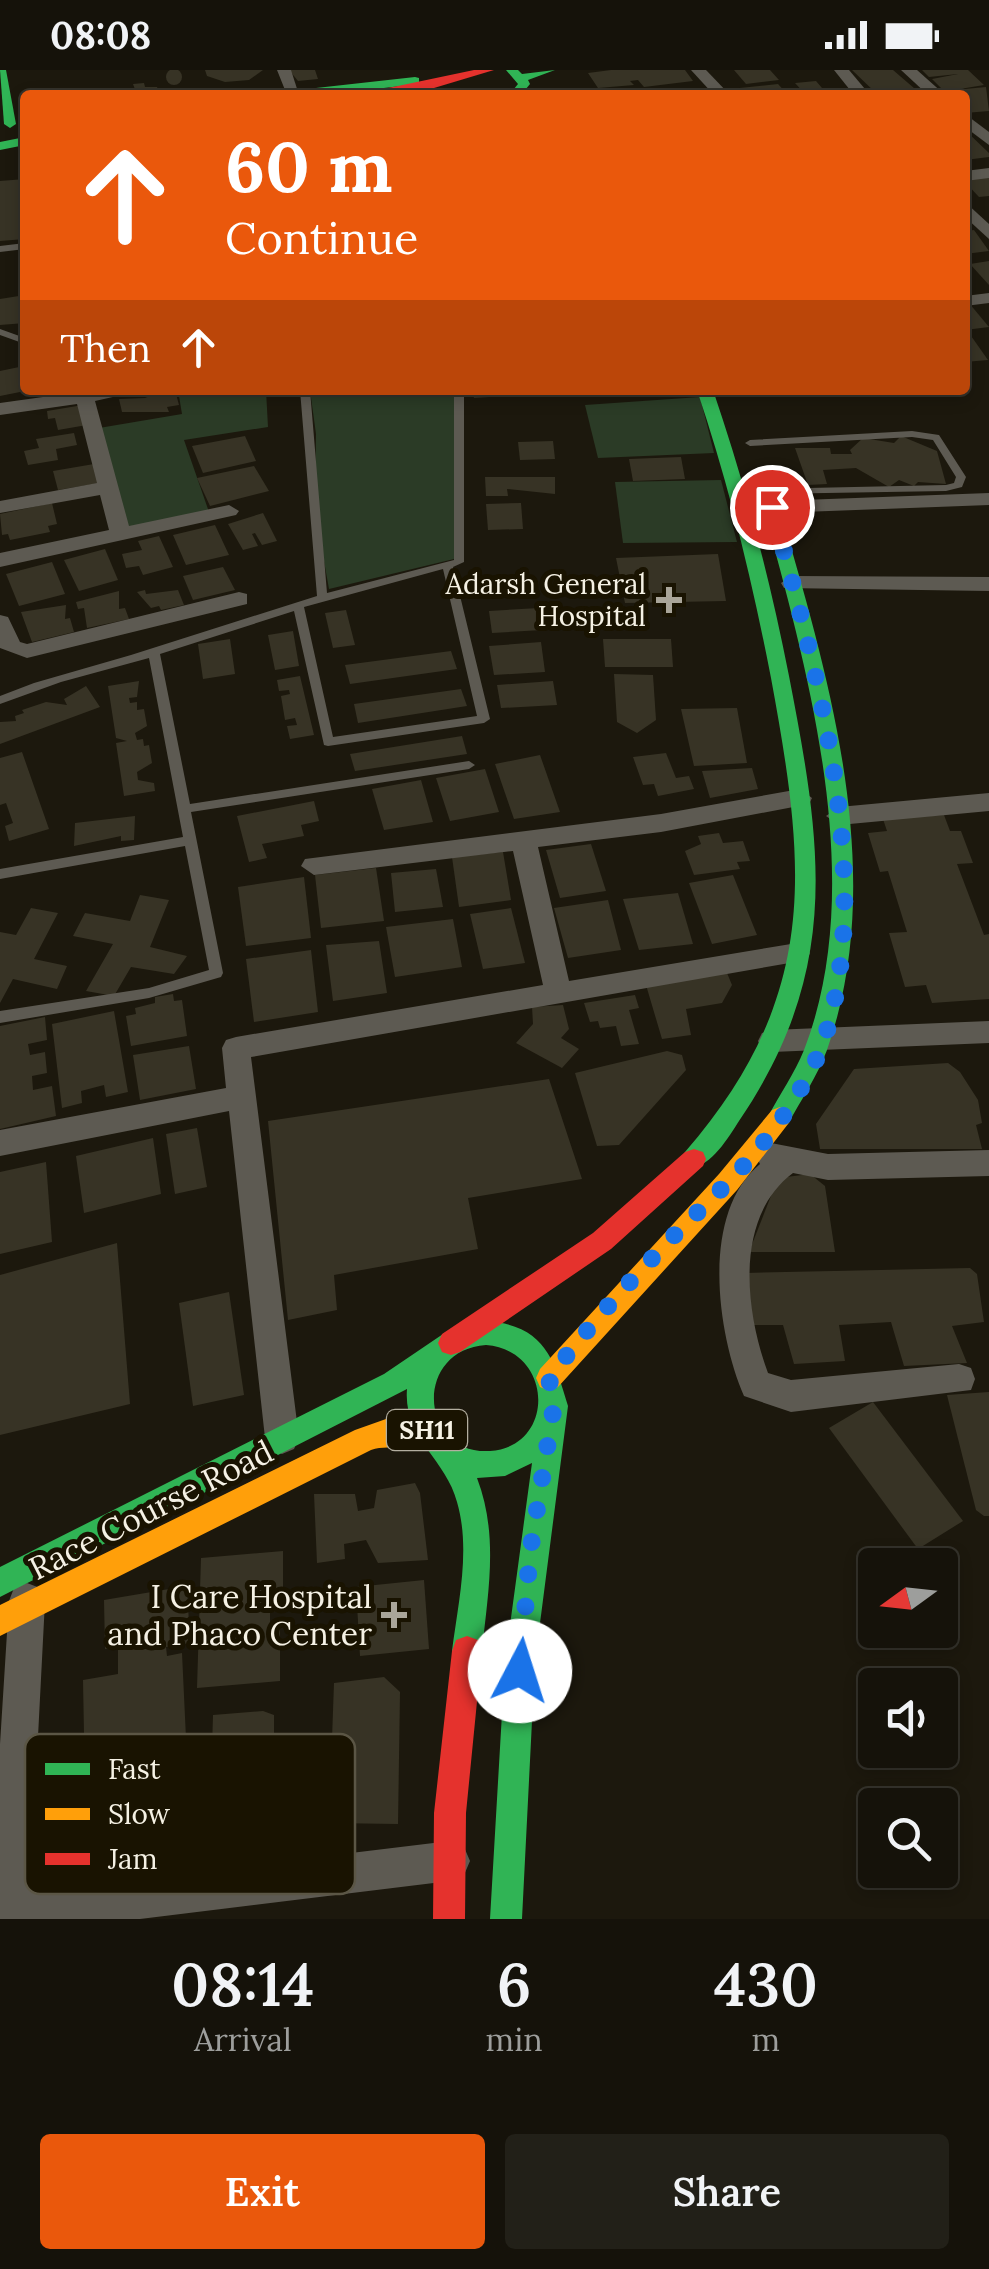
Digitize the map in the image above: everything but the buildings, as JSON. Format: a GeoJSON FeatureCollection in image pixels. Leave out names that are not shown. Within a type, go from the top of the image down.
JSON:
{"type":"FeatureCollection","features":[{"type":"Feature","properties":{"kind":"main road"},"geometry":{"type":"LineString","coordinates":[[0,70],[14,134]]}},
{"type":"Feature","properties":{"kind":"main road"},"geometry":{"type":"LineString","coordinates":[[400,90],[488,70]]}},
{"type":"Feature","properties":{"kind":"main road"},"geometry":{"type":"LineString","coordinates":[[332,90],[436,80],[519,82],[549,70]]}},
{"type":"Feature","properties":{"kind":"main road"},"geometry":{"type":"LineString","coordinates":[[707,395],[744,508],[774,643],[808,868],[797,953],[785,1008],[772,1041]]}},
{"type":"Feature","properties":{"kind":"main road"},"geometry":{"type":"LineString","coordinates":[[549,1378],[638,1272],[754,1153],[797,1092],[824,1039],[840,966],[846,903],[839,816],[792,583],[758,467]]}},
{"type":"Feature","properties":{"kind":"main road","name":"Race Course Road"},"geometry":{"type":"LineString","coordinates":[[14,1595],[282,1438],[394,1383],[605,1240],[719,1130],[772,1041]]}},
{"type":"Feature","properties":{"kind":"main road"},"geometry":{"type":"LineString","coordinates":[[443,1350],[472,1336],[514,1340],[532,1352],[549,1378],[554,1406],[530,1552],[506,1828],[506,1919]]}},
{"type":"Feature","properties":{"kind":"main road","name":"SH11"},"geometry":{"type":"LineString","coordinates":[[443,1350],[422,1376],[418,1397],[421,1419],[470,1485],[479,1532],[450,1812],[449,1919]]}},
{"type":"Feature","properties":{"kind":"main road","name":"SH11"},"geometry":{"type":"LineString","coordinates":[[441,1446],[493,1464],[514,1458],[533,1446],[546,1429],[554,1406]]}},
{"type":"Feature","properties":{"kind":"main road","name":"Race Course Road"},"geometry":{"type":"LineString","coordinates":[[14,1595],[386,1432],[441,1446]]}},
{"type":"Feature","properties":{"kind":"street"},"geometry":{"type":"LineString","coordinates":[[698,70],[717,90]]}},
{"type":"Feature","properties":{"kind":"street"},"geometry":{"type":"LineString","coordinates":[[841,70],[858,90]]}},
{"type":"Feature","properties":{"kind":"street"},"geometry":{"type":"LineString","coordinates":[[908,70],[931,90]]}},
{"type":"Feature","properties":{"kind":"street"},"geometry":{"type":"LineString","coordinates":[[970,123],[989,140]]}},
{"type":"Feature","properties":{"kind":"street"},"geometry":{"type":"LineString","coordinates":[[970,213],[989,234]]}},
{"type":"Feature","properties":{"kind":"street"},"geometry":{"type":"LineString","coordinates":[[0,409],[103,395]]}},
{"type":"Feature","properties":{"kind":"street"},"geometry":{"type":"LineString","coordinates":[[85,398],[121,537]]}},
{"type":"Feature","properties":{"kind":"street"},"geometry":{"type":"LineString","coordinates":[[744,508],[758,467],[989,499]]}},
{"type":"Feature","properties":{"kind":"street"},"geometry":{"type":"LineString","coordinates":[[0,507],[108,488]]}},
{"type":"Feature","properties":{"kind":"street"},"geometry":{"type":"LineString","coordinates":[[0,560],[229,511]]}},
{"type":"Feature","properties":{"kind":"street"},"geometry":{"type":"LineString","coordinates":[[792,583],[989,584]]}},
{"type":"Feature","properties":{"kind":"street"},"geometry":{"type":"LineString","coordinates":[[0,622],[12,647],[27,651],[239,599]]}},
{"type":"Feature","properties":{"kind":"street"},"geometry":{"type":"LineString","coordinates":[[314,866],[661,824],[800,798]]}},
{"type":"Feature","properties":{"kind":"street"},"geometry":{"type":"LineString","coordinates":[[839,816],[989,802]]}},
{"type":"Feature","properties":{"kind":"street"},"geometry":{"type":"LineString","coordinates":[[524,840],[559,995]]}},
{"type":"Feature","properties":{"kind":"street"},"geometry":{"type":"LineString","coordinates":[[282,1438],[236,1048],[797,953]]}},
{"type":"Feature","properties":{"kind":"street"},"geometry":{"type":"LineString","coordinates":[[772,1041],[989,1032]]}},
{"type":"Feature","properties":{"kind":"street"},"geometry":{"type":"LineString","coordinates":[[0,1143],[240,1097]]}},
{"type":"Feature","properties":{"kind":"street"},"geometry":{"type":"LineString","coordinates":[[754,1153],[828,1167],[989,1163]]}},
{"type":"Feature","properties":{"kind":"street"},"geometry":{"type":"LineString","coordinates":[[788,1160],[768,1169],[751,1193],[737,1246],[737,1322],[742,1354],[756,1385],[790,1396],[958,1378]]}},
{"type":"Feature","properties":{"kind":"street"},"geometry":{"type":"LineString","coordinates":[[14,1595],[9,1917],[190,1894]]}},
{"type":"Feature","properties":{"kind":"street"},"geometry":{"type":"LineString","coordinates":[[355,1873],[450,1861]]}},
{"type":"Feature","properties":{"kind":"lane"},"geometry":{"type":"LineString","coordinates":[[306,395],[311,432],[311,510],[322,596]]}},
{"type":"Feature","properties":{"kind":"lane"},"geometry":{"type":"LineString","coordinates":[[0,700],[38,683],[154,652],[322,596],[458,562],[460,395]]}},
{"type":"Feature","properties":{"kind":"lane"},"geometry":{"type":"LineString","coordinates":[[885,434],[936,437],[960,476],[958,485],[946,488],[758,467],[885,434]]}},
{"type":"Feature","properties":{"kind":"lane"},"geometry":{"type":"LineString","coordinates":[[298,605],[328,742],[484,719],[447,565]]}},
{"type":"Feature","properties":{"kind":"lane"},"geometry":{"type":"LineString","coordinates":[[0,1018],[149,993],[216,973],[154,652]]}},
{"type":"Feature","properties":{"kind":"lane"},"geometry":{"type":"LineString","coordinates":[[184,809],[469,765]]}},
{"type":"Feature","properties":{"kind":"lane"},"geometry":{"type":"LineString","coordinates":[[0,874],[190,840]]}},
{"type":"Feature","properties":{"kind":"green space"},"geometry":{"type":"Polygon","coordinates":[[[179,395],[266,395],[268,427],[184,440],[209,512],[126,531],[99,428],[182,414],[179,395]]]}},
{"type":"Feature","properties":{"kind":"green space"},"geometry":{"type":"Polygon","coordinates":[[[311,395],[455,395],[454,559],[329,589],[315,511],[316,434],[311,395]]]}},
{"type":"Feature","properties":{"kind":"green space"},"geometry":{"type":"Polygon","coordinates":[[[700,397],[714,453],[598,458],[585,405],[700,397]]]}},
{"type":"Feature","properties":{"kind":"green space"},"geometry":{"type":"Polygon","coordinates":[[[721,480],[737,542],[623,543],[615,482],[721,480]]]}},
{"type":"Feature","properties":{"kind":"traffic: fast"},"geometry":{"type":"LineString","coordinates":[[0,70],[10,124]]}},
{"type":"Feature","properties":{"kind":"traffic: fast"},"geometry":{"type":"LineString","coordinates":[[512,70],[524,84],[519,90]]}},
{"type":"Feature","properties":{"kind":"traffic: fast"},"geometry":{"type":"LineString","coordinates":[[523,78],[549,70]]}},
{"type":"Feature","properties":{"kind":"traffic: fast"},"geometry":{"type":"LineString","coordinates":[[334,90],[415,81]]}},
{"type":"Feature","properties":{"kind":"traffic: fast"},"geometry":{"type":"LineString","coordinates":[[0,146],[20,142]]}},
{"type":"Feature","properties":{"kind":"traffic: fast"},"geometry":{"type":"LineString","coordinates":[[694,1159],[746,1092],[783,1015],[795,974],[807,889],[803,806],[774,646],[739,499],[707,395]]}},
{"type":"Feature","properties":{"kind":"traffic: fast"},"geometry":{"type":"LineString","coordinates":[[770,503],[810,651],[826,732],[838,816],[842,898],[835,978],[815,1051],[780,1117]]}},
{"type":"Feature","properties":{"kind":"traffic: fast"},"geometry":{"type":"LineString","coordinates":[[486,1333],[511,1338],[533,1352],[547,1374],[552,1399],[547,1424],[533,1446],[511,1460],[486,1465],[461,1460],[439,1446],[425,1424],[420,1399],[425,1374],[439,1352],[461,1338],[486,1333]]}},
{"type":"Feature","properties":{"kind":"traffic: fast"},"geometry":{"type":"LineString","coordinates":[[0,1582],[394,1383],[434,1357]]}},
{"type":"Feature","properties":{"kind":"traffic: fast"},"geometry":{"type":"LineString","coordinates":[[506,1919],[520,1662],[554,1406]]}},
{"type":"Feature","properties":{"kind":"traffic: fast"},"geometry":{"type":"LineString","coordinates":[[449,1454],[463,1478],[476,1526],[476,1573],[467,1651]]}},
{"type":"Feature","properties":{"kind":"traffic: slow"},"geometry":{"type":"LineString","coordinates":[[549,1378],[728,1182],[780,1117]]}},
{"type":"Feature","properties":{"kind":"traffic: slow"},"geometry":{"type":"LineString","coordinates":[[0,1621],[365,1439],[386,1432],[432,1439]]}},
{"type":"Feature","properties":{"kind":"traffic: jam"},"geometry":{"type":"LineString","coordinates":[[400,90],[488,70]]}},
{"type":"Feature","properties":{"kind":"traffic: jam"},"geometry":{"type":"LineString","coordinates":[[451,1343],[602,1241],[694,1159]]}},
{"type":"Feature","properties":{"kind":"traffic: jam"},"geometry":{"type":"LineString","coordinates":[[449,1919],[450,1813],[467,1651]]}},
{"type":"Feature","properties":{"kind":"place","name":"Adarsh General Hospital"},"geometry":{"type":"Point","coordinates":[669,600]}},
{"type":"Feature","properties":{"kind":"place","name":"I Care Hospital and Phaco Center"},"geometry":{"type":"Point","coordinates":[394,1615]}},
{"type":"Feature","properties":{"kind":"route"},"geometry":{"type":"LineString","coordinates":[[520,1671],[530,1552],[554,1406],[549,1378],[638,1272],[754,1153],[797,1092],[824,1039],[840,966],[846,903],[842,836],[792,583],[772,507]]}}]}
